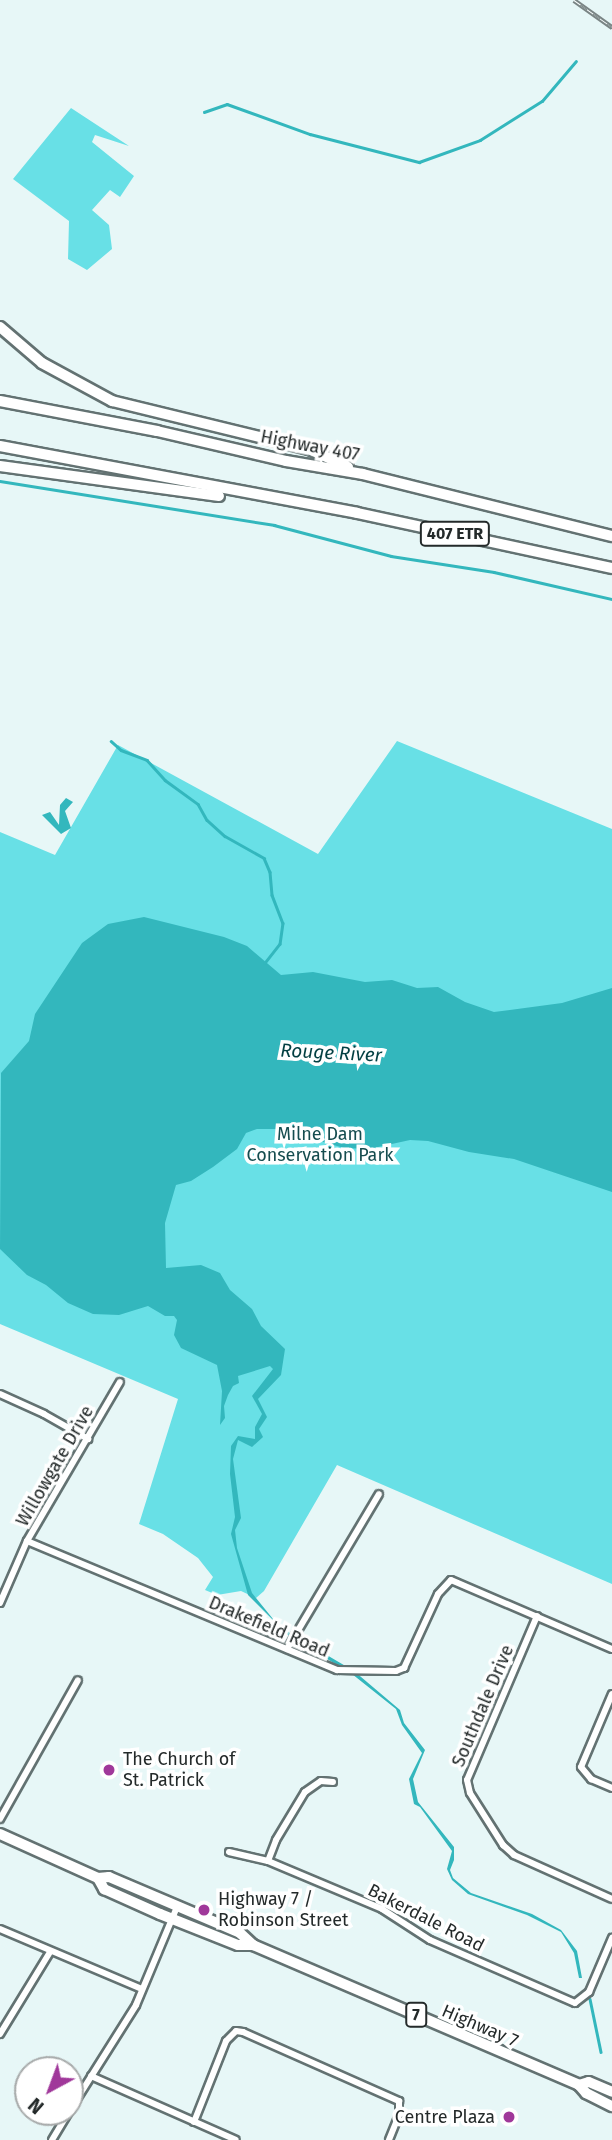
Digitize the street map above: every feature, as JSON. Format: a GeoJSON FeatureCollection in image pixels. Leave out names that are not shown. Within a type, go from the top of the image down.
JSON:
{"type":"FeatureCollection","features":[{"type":"Feature","properties":{"kind":"highway"},"geometry":{"type":"LineString","coordinates":[[0,327],[42,363],[112,401],[309,449],[363,474]]}},
{"type":"Feature","properties":{"kind":"highway","name":"Highway 407"},"geometry":{"type":"LineString","coordinates":[[0,401],[157,431],[286,461],[363,474],[612,536]]}},
{"type":"Feature","properties":{"kind":"highway","name":"407 ETR"},"geometry":{"type":"LineString","coordinates":[[0,446],[357,513],[612,568]]}},
{"type":"Feature","properties":{"kind":"highway"},"geometry":{"type":"LineString","coordinates":[[0,466],[150,488],[298,504]]}},
{"type":"Feature","properties":{"kind":"main road","name":"Highway 7"},"geometry":{"type":"LineString","coordinates":[[0,1835],[99,1878],[109,1877],[240,1933],[253,1945],[579,2085],[586,2093],[612,2106]]}},
{"type":"Feature","properties":{"kind":"main road","name":"Highway 7"},"geometry":{"type":"LineString","coordinates":[[99,1878],[104,1889],[172,1919],[238,1945],[253,1945]]}},
{"type":"Feature","properties":{"kind":"main road","name":"Highway 7"},"geometry":{"type":"LineString","coordinates":[[579,2085],[589,2082],[612,2092]]}},
{"type":"Feature","properties":{"kind":"street","name":"Willowgate Drive"},"geometry":{"type":"LineString","coordinates":[[0,1603],[27,1541],[120,1382]]}},
{"type":"Feature","properties":{"kind":"street"},"geometry":{"type":"LineString","coordinates":[[0,1394],[44,1414],[88,1439]]}},
{"type":"Feature","properties":{"kind":"street"},"geometry":{"type":"LineString","coordinates":[[287,1649],[379,1494]]}},
{"type":"Feature","properties":{"kind":"street","name":"Drakefield Road"},"geometry":{"type":"LineString","coordinates":[[27,1541],[337,1670],[400,1670],[412,1656],[438,1594],[451,1580],[612,1649]]}},
{"type":"Feature","properties":{"kind":"street","name":"Southdale Drive"},"geometry":{"type":"LineString","coordinates":[[537,1616],[467,1780],[470,1793],[503,1845],[514,1855],[612,1899]]}},
{"type":"Feature","properties":{"kind":"street"},"geometry":{"type":"LineString","coordinates":[[0,1819],[78,1680]]}},
{"type":"Feature","properties":{"kind":"street"},"geometry":{"type":"LineString","coordinates":[[612,1694],[581,1767],[591,1779],[612,1788]]}},
{"type":"Feature","properties":{"kind":"street"},"geometry":{"type":"LineString","coordinates":[[268,1861],[276,1840],[305,1792],[321,1781],[333,1782]]}},
{"type":"Feature","properties":{"kind":"street","name":"Bakerdale Road"},"geometry":{"type":"LineString","coordinates":[[229,1852],[268,1861],[382,1909],[430,1940],[575,2003],[589,1992],[612,1938]]}},
{"type":"Feature","properties":{"kind":"street"},"geometry":{"type":"LineString","coordinates":[[84,2088],[142,1989],[177,1907]]}},
{"type":"Feature","properties":{"kind":"street"},"geometry":{"type":"LineString","coordinates":[[0,1929],[142,1989]]}},
{"type":"Feature","properties":{"kind":"street"},"geometry":{"type":"LineString","coordinates":[[0,2034],[50,1952]]}},
{"type":"Feature","properties":{"kind":"street"},"geometry":{"type":"LineString","coordinates":[[194,2122],[226,2040],[236,2031],[399,2101],[400,2115],[389,2140]]}},
{"type":"Feature","properties":{"kind":"street"},"geometry":{"type":"LineString","coordinates":[[91,2076],[236,2140]]}},
{"type":"Feature","properties":{"kind":"green space"},"geometry":{"type":"Polygon","coordinates":[[[71,108],[129,146],[95,135],[92,142],[134,176],[120,197],[110,190],[92,210],[109,225],[112,249],[87,270],[68,259],[69,221],[13,179],[71,108]]]}},
{"type":"Feature","properties":{"kind":"green space","name":"Milne Dam Conservation Park"},"geometry":{"type":"Polygon","coordinates":[[[397,741],[612,829],[612,1584],[337,1465],[264,1591],[256,1598],[241,1591],[217,1595],[205,1590],[213,1577],[198,1558],[163,1534],[139,1524],[178,1399],[0,1324],[0,832],[55,855],[118,745],[318,854],[397,741]]]}},
{"type":"Feature","properties":{"kind":"water"},"geometry":{"type":"Polygon","coordinates":[[[66,798],[73,802],[65,811],[71,828],[61,834],[42,815],[50,812],[59,825],[60,805],[66,798]]]}},
{"type":"Feature","properties":{"kind":"water","name":"Rouge River"},"geometry":{"type":"Polygon","coordinates":[[[144,917],[224,937],[247,946],[281,975],[313,972],[365,982],[392,980],[417,988],[438,987],[465,1002],[494,1012],[562,1003],[612,988],[612,1192],[514,1159],[469,1152],[428,1141],[410,1140],[369,1149],[344,1148],[278,1129],[257,1129],[246,1133],[237,1149],[213,1167],[191,1181],[176,1185],[165,1223],[166,1268],[201,1265],[220,1273],[230,1290],[252,1309],[261,1326],[285,1349],[281,1375],[258,1399],[267,1417],[259,1429],[263,1437],[252,1447],[238,1440],[233,1459],[241,1518],[235,1530],[237,1548],[252,1593],[273,1619],[291,1634],[354,1671],[400,1710],[404,1723],[425,1750],[413,1779],[418,1802],[454,1847],[454,1860],[450,1870],[453,1878],[471,1893],[532,1914],[561,1930],[577,1951],[582,1978],[579,1978],[574,1953],[561,1932],[527,1915],[468,1894],[452,1880],[447,1869],[452,1851],[420,1807],[414,1804],[409,1779],[422,1753],[402,1725],[396,1709],[352,1674],[289,1636],[248,1595],[231,1534],[235,1517],[230,1474],[231,1446],[238,1436],[255,1439],[255,1427],[262,1414],[252,1396],[273,1369],[270,1366],[238,1376],[239,1383],[233,1386],[228,1395],[224,1406],[225,1418],[220,1425],[222,1391],[217,1365],[181,1348],[174,1335],[177,1320],[174,1316],[165,1316],[148,1306],[119,1315],[93,1314],[68,1303],[46,1285],[27,1275],[0,1249],[1,1073],[29,1041],[35,1014],[82,943],[108,924],[144,917]]]}},
{"type":"Feature","properties":{"kind":"waterway"},"geometry":{"type":"LineString","coordinates":[[204,112],[227,104],[310,134],[419,162],[480,140],[542,101],[576,61]]}},
{"type":"Feature","properties":{"kind":"waterway"},"geometry":{"type":"LineString","coordinates":[[0,481],[274,525],[391,556],[494,572],[612,599]]}},
{"type":"Feature","properties":{"kind":"waterway"},"geometry":{"type":"LineString","coordinates":[[111,741],[121,750],[147,760],[165,780],[198,804],[207,820],[225,836],[264,858],[270,872],[272,895],[283,923],[280,944],[265,963]]}},
{"type":"Feature","properties":{"kind":"waterway"},"geometry":{"type":"LineString","coordinates":[[590,1999],[601,2052]]}},
{"type":"Feature","properties":{"kind":"railway"},"geometry":{"type":"LineString","coordinates":[[574,0],[612,27]]}},
{"type":"Feature","properties":{"kind":"place","name":"The Church of St. Patrick"},"geometry":{"type":"Point","coordinates":[109,1770]}},
{"type":"Feature","properties":{"kind":"place","name":"Highway 7 / Robinson Street"},"geometry":{"type":"Point","coordinates":[204,1910]}},
{"type":"Feature","properties":{"kind":"place","name":"Centre Plaza"},"geometry":{"type":"Point","coordinates":[509,2117]}}]}
